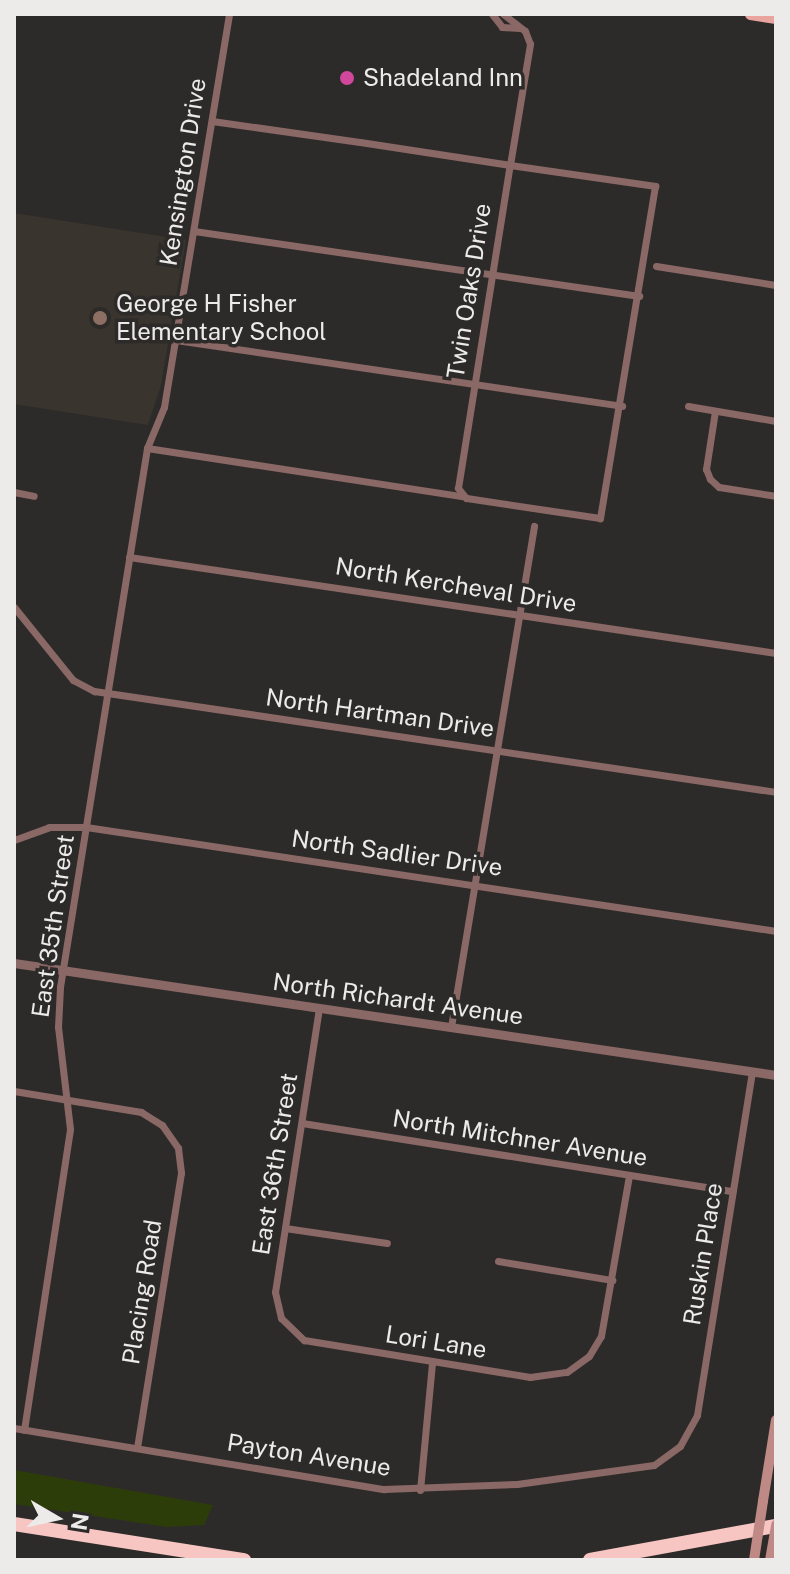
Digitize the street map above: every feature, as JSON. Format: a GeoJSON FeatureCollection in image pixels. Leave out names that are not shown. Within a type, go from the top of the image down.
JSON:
{"type":"FeatureCollection","features":[{"type":"Feature","properties":{"kind":"highway"},"geometry":{"type":"LineString","coordinates":[[14,1524],[244,1560]]}},
{"type":"Feature","properties":{"kind":"highway"},"geometry":{"type":"LineString","coordinates":[[590,1560],[776,1526]]}},
{"type":"Feature","properties":{"kind":"main road"},"geometry":{"type":"LineString","coordinates":[[750,14],[776,18]]}},
{"type":"Feature","properties":{"kind":"main road"},"geometry":{"type":"LineString","coordinates":[[754,1560],[776,1420]]}},
{"type":"Feature","properties":{"kind":"main road"},"geometry":{"type":"LineString","coordinates":[[770,1560],[776,1526]]}},
{"type":"Feature","properties":{"kind":"street","name":"Kensington Drive"},"geometry":{"type":"LineString","coordinates":[[135,522],[147,448],[164,407],[229,14]]}},
{"type":"Feature","properties":{"kind":"street"},"geometry":{"type":"LineString","coordinates":[[492,14],[502,27],[519,28]]}},
{"type":"Feature","properties":{"kind":"street"},"geometry":{"type":"LineString","coordinates":[[503,14],[519,28]]}},
{"type":"Feature","properties":{"kind":"street","name":"Twin Oaks Drive"},"geometry":{"type":"LineString","coordinates":[[462,496],[458,488],[530,44],[519,28]]}},
{"type":"Feature","properties":{"kind":"street"},"geometry":{"type":"LineString","coordinates":[[147,448],[600,518],[622,406],[655,186],[212,121]]}},
{"type":"Feature","properties":{"kind":"street"},"geometry":{"type":"LineString","coordinates":[[194,231],[493,272],[639,296]]}},
{"type":"Feature","properties":{"kind":"street"},"geometry":{"type":"LineString","coordinates":[[656,266],[776,285]]}},
{"type":"Feature","properties":{"kind":"street"},"geometry":{"type":"LineString","coordinates":[[176,340],[622,406]]}},
{"type":"Feature","properties":{"kind":"street"},"geometry":{"type":"LineString","coordinates":[[688,406],[776,421]]}},
{"type":"Feature","properties":{"kind":"street"},"geometry":{"type":"LineString","coordinates":[[715,411],[706,469],[710,479],[719,487],[776,496]]}},
{"type":"Feature","properties":{"kind":"street"},"geometry":{"type":"LineString","coordinates":[[14,492],[34,496]]}},
{"type":"Feature","properties":{"kind":"street","name":"East 35th Street"},"geometry":{"type":"LineString","coordinates":[[24,1430],[69,1146],[70,1100],[58,1027],[63,970],[135,522]]}},
{"type":"Feature","properties":{"kind":"street"},"geometry":{"type":"LineString","coordinates":[[451,1027],[534,526]]}},
{"type":"Feature","properties":{"kind":"street","name":"North Kercheval Drive"},"geometry":{"type":"LineString","coordinates":[[129,557],[776,653]]}},
{"type":"Feature","properties":{"kind":"street","name":"North Hartman Drive"},"geometry":{"type":"LineString","coordinates":[[14,607],[73,680],[107,693],[776,792]]}},
{"type":"Feature","properties":{"kind":"street","name":"North Sadlier Drive"},"geometry":{"type":"LineString","coordinates":[[14,840],[41,828],[86,827],[776,931]]}},
{"type":"Feature","properties":{"kind":"street","name":"North Richardt Avenue"},"geometry":{"type":"LineString","coordinates":[[14,963],[776,1075]]}},
{"type":"Feature","properties":{"kind":"street","name":"East 36th Street"},"geometry":{"type":"LineString","coordinates":[[286,1325],[275,1292],[319,1008]]}},
{"type":"Feature","properties":{"kind":"street","name":"Ruskin Place"},"geometry":{"type":"LineString","coordinates":[[685,1440],[697,1415],[752,1072]]}},
{"type":"Feature","properties":{"kind":"street"},"geometry":{"type":"LineString","coordinates":[[14,1091],[70,1100]]}},
{"type":"Feature","properties":{"kind":"street","name":"Placing Road"},"geometry":{"type":"LineString","coordinates":[[70,1100],[145,1114],[176,1142],[181,1173],[137,1448]]}},
{"type":"Feature","properties":{"kind":"street","name":"North Mitchner Avenue"},"geometry":{"type":"LineString","coordinates":[[302,1123],[733,1191]]}},
{"type":"Feature","properties":{"kind":"street"},"geometry":{"type":"LineString","coordinates":[[498,1261],[612,1280],[629,1175]]}},
{"type":"Feature","properties":{"kind":"street"},"geometry":{"type":"LineString","coordinates":[[285,1228],[387,1243]]}},
{"type":"Feature","properties":{"kind":"street","name":"Lori Lane"},"geometry":{"type":"LineString","coordinates":[[286,1325],[314,1343],[535,1378],[559,1375],[582,1362],[598,1343],[612,1280]]}},
{"type":"Feature","properties":{"kind":"street"},"geometry":{"type":"LineString","coordinates":[[420,1490],[421,1435],[432,1362]]}},
{"type":"Feature","properties":{"kind":"street","name":"Payton Avenue"},"geometry":{"type":"LineString","coordinates":[[14,1428],[336,1484],[420,1490],[634,1471],[668,1457],[685,1440]]}},
{"type":"Feature","properties":{"kind":"shaded area"},"geometry":{"type":"Polygon","coordinates":[[[14,213],[186,240],[161,385],[148,425],[14,404],[14,213]]]}},
{"type":"Feature","properties":{"kind":"green space"},"geometry":{"type":"Polygon","coordinates":[[[14,1470],[213,1505],[204,1525],[167,1527],[14,1504],[14,1470]]]}},
{"type":"Feature","properties":{"kind":"place","name":"Shadeland Inn"},"geometry":{"type":"Point","coordinates":[347,78]}},
{"type":"Feature","properties":{"kind":"place","name":"George H Fisher Elementary School"},"geometry":{"type":"Point","coordinates":[100,318]}}]}
